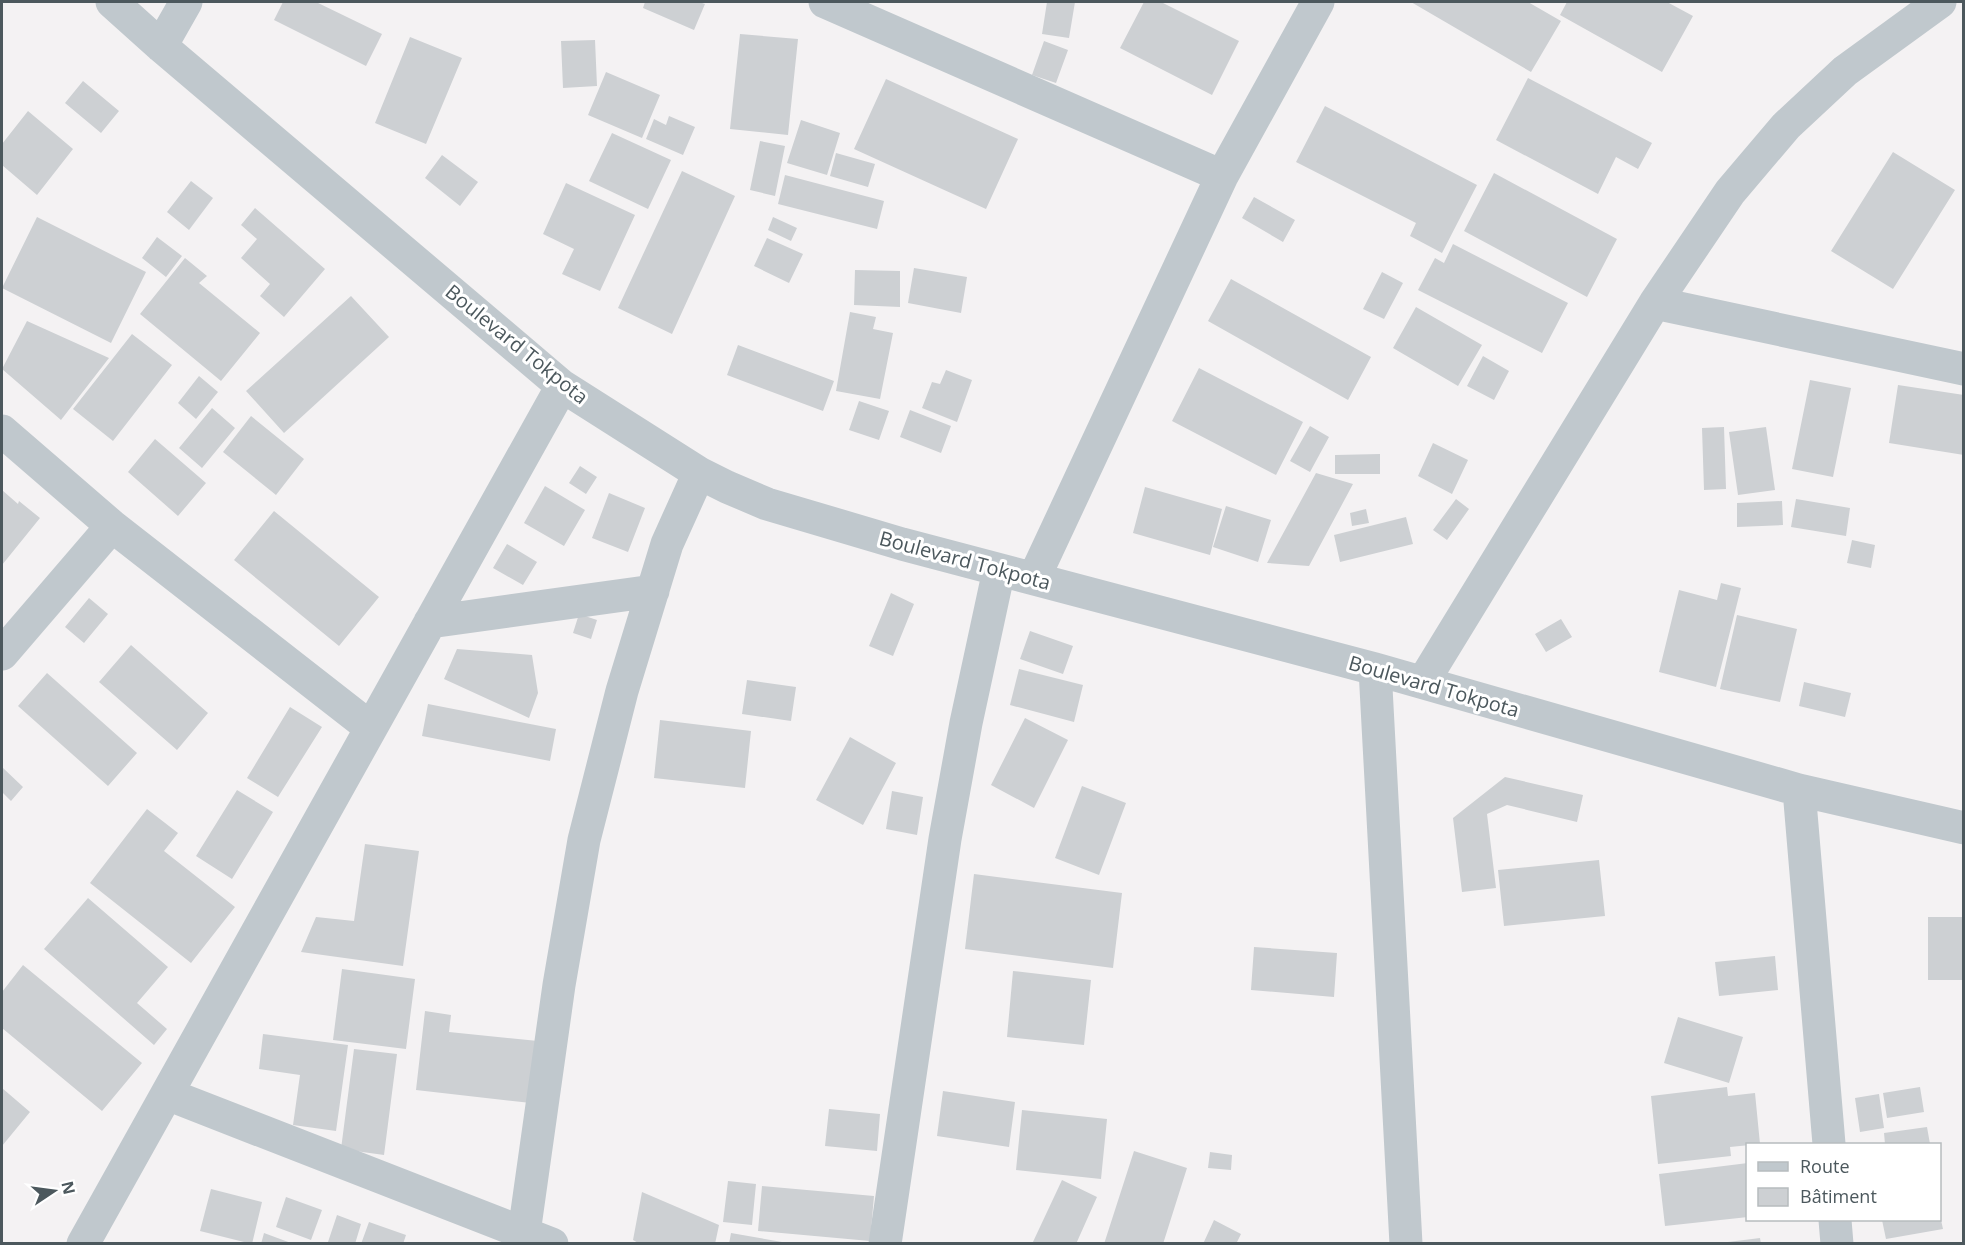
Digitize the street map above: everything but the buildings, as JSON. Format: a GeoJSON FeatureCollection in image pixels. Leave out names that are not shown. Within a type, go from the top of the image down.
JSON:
{"type":"FeatureCollection","features":[{"type":"Feature","properties":{"kind":"street","name":"Boulevard Tokpota"},"geometry":{"type":"LineString","coordinates":[[112,2],[562,386],[699,473],[767,504],[999,570],[1423,682],[1799,790],[1964,828]]}},
{"type":"Feature","properties":{"kind":"street"},"geometry":{"type":"LineString","coordinates":[[161,46],[186,2]]}},
{"type":"Feature","properties":{"kind":"street"},"geometry":{"type":"LineString","coordinates":[[825,2],[1222,176]]}},
{"type":"Feature","properties":{"kind":"street"},"geometry":{"type":"LineString","coordinates":[[1034,578],[1222,176],[1318,2]]}},
{"type":"Feature","properties":{"kind":"street"},"geometry":{"type":"LineString","coordinates":[[1423,682],[1656,303],[1730,192],[1786,126],[1845,71],[1940,2]]}},
{"type":"Feature","properties":{"kind":"street"},"geometry":{"type":"LineString","coordinates":[[1656,303],[1964,369]]}},
{"type":"Feature","properties":{"kind":"street"},"geometry":{"type":"LineString","coordinates":[[83,1244],[562,386]]}},
{"type":"Feature","properties":{"kind":"street"},"geometry":{"type":"LineString","coordinates":[[2,431],[112,526],[371,728]]}},
{"type":"Feature","properties":{"kind":"street"},"geometry":{"type":"LineString","coordinates":[[166,1094],[538,1238],[560,985],[584,840],[622,691],[667,544],[699,473]]}},
{"type":"Feature","properties":{"kind":"street"},"geometry":{"type":"LineString","coordinates":[[2,654],[112,526]]}},
{"type":"Feature","properties":{"kind":"street"},"geometry":{"type":"LineString","coordinates":[[885,1244],[945,839],[966,723],[999,570]]}},
{"type":"Feature","properties":{"kind":"street"},"geometry":{"type":"LineString","coordinates":[[430,622],[653,591]]}},
{"type":"Feature","properties":{"kind":"street"},"geometry":{"type":"LineString","coordinates":[[1375,669],[1406,1244]]}},
{"type":"Feature","properties":{"kind":"street"},"geometry":{"type":"LineString","coordinates":[[1799,790],[1828,1143]]}},
{"type":"Feature","properties":{"kind":"street"},"geometry":{"type":"LineString","coordinates":[[1835,1221],[1837,1244]]}}]}
